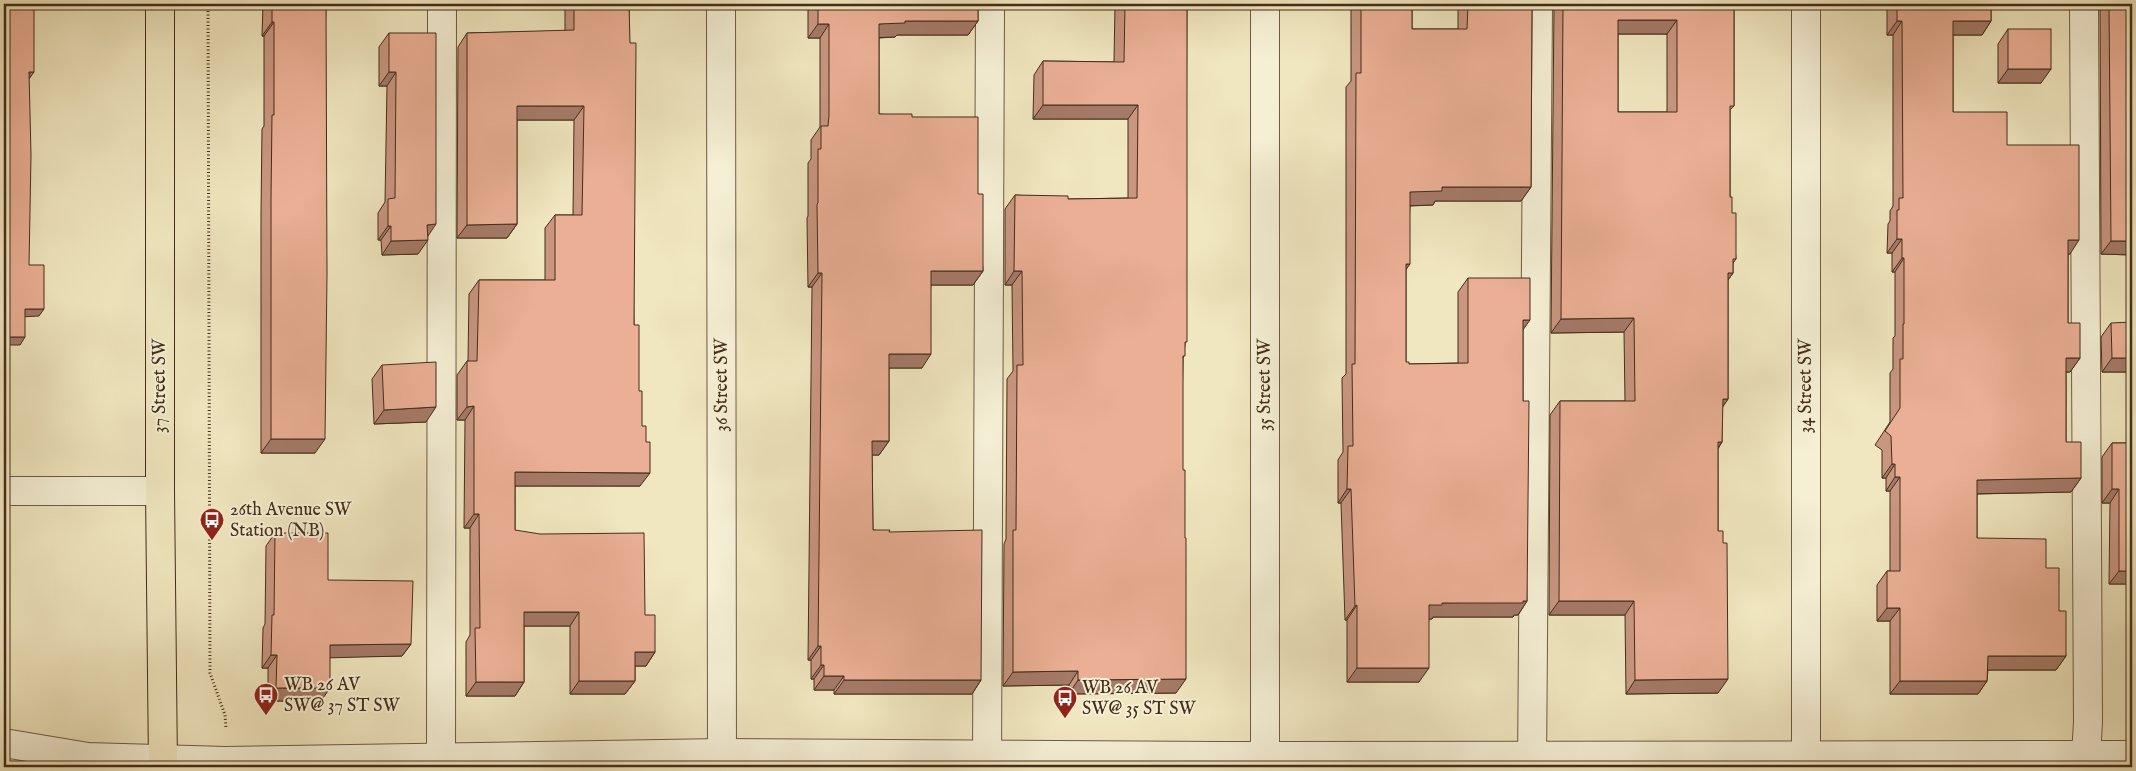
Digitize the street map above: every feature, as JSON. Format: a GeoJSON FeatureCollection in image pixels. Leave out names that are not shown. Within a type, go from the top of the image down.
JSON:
{"type":"FeatureCollection","features":[{"type":"Feature","properties":{"kind":"main road","name":"37 Street SW"},"geometry":{"type":"LineString","coordinates":[[160,4],[160,491],[163,764]]}},
{"type":"Feature","properties":{"kind":"street"},"geometry":{"type":"LineString","coordinates":[[441,763],[442,4]]}},
{"type":"Feature","properties":{"kind":"street","name":"36 Street SW"},"geometry":{"type":"LineString","coordinates":[[722,4],[722,760]]}},
{"type":"Feature","properties":{"kind":"street"},"geometry":{"type":"LineString","coordinates":[[987,761],[990,4]]}},
{"type":"Feature","properties":{"kind":"street","name":"35 Street SW"},"geometry":{"type":"LineString","coordinates":[[1265,4],[1265,762]]}},
{"type":"Feature","properties":{"kind":"street"},"geometry":{"type":"LineString","coordinates":[[1532,762],[1538,4]]}},
{"type":"Feature","properties":{"kind":"street","name":"34 Street SW"},"geometry":{"type":"LineString","coordinates":[[1806,4],[1806,761]]}},
{"type":"Feature","properties":{"kind":"street"},"geometry":{"type":"LineString","coordinates":[[2084,4],[2088,712],[2086,755]]}},
{"type":"Feature","properties":{"kind":"street"},"geometry":{"type":"LineString","coordinates":[[12,491],[160,491]]}},
{"type":"Feature","properties":{"kind":"street"},"geometry":{"type":"LineString","coordinates":[[4,743],[88,757],[163,764],[243,761],[441,763],[722,760],[1806,761],[2132,755]]}},
{"type":"Feature","properties":{"kind":"path"},"geometry":{"type":"LineString","coordinates":[[208,4],[210,673],[225,715],[226,730]]}},
{"type":"Feature","properties":{"kind":"building"},"geometry":{"type":"Polygon","coordinates":[[[4,4],[34,4],[34,72],[29,72],[31,155],[29,265],[44,265],[44,309],[25,309],[25,337],[4,337],[4,4]]]}},
{"type":"Feature","properties":{"kind":"building"},"geometry":{"type":"Polygon","coordinates":[[[272,4],[326,4],[327,274],[325,439],[271,439],[271,199],[272,115],[274,115],[274,22],[272,22],[272,4]]]}},
{"type":"Feature","properties":{"kind":"building"},"geometry":{"type":"Polygon","coordinates":[[[574,4],[629,4],[630,43],[636,43],[634,325],[639,325],[639,391],[642,391],[642,426],[646,426],[646,442],[650,442],[650,473],[515,472],[515,530],[540,534],[644,533],[645,615],[655,615],[655,652],[635,652],[635,681],[579,681],[579,612],[524,612],[524,682],[476,682],[475,628],[480,628],[479,514],[474,514],[474,406],[467,407],[467,361],[477,361],[479,280],[555,280],[555,215],[582,215],[584,106],[517,106],[517,224],[467,225],[467,33],[574,30],[574,4]]]}},
{"type":"Feature","properties":{"kind":"building"},"geometry":{"type":"Polygon","coordinates":[[[818,4],[978,4],[978,21],[905,21],[905,23],[879,24],[879,114],[912,114],[912,117],[978,117],[978,194],[983,194],[983,271],[931,271],[931,354],[889,354],[889,441],[872,441],[873,530],[890,530],[889,532],[982,530],[981,680],[844,680],[844,676],[824,676],[824,665],[821,665],[821,646],[818,646],[822,273],[818,273],[817,204],[818,149],[821,149],[821,126],[828,126],[829,115],[829,24],[818,24],[818,4]]]}},
{"type":"Feature","properties":{"kind":"building"},"geometry":{"type":"Polygon","coordinates":[[[1125,4],[1187,4],[1187,342],[1185,342],[1185,356],[1183,356],[1186,679],[1078,680],[1078,671],[1013,672],[1013,530],[1016,530],[1017,365],[1023,365],[1022,271],[1014,271],[1015,195],[1068,196],[1068,199],[1137,198],[1138,105],[1043,105],[1043,61],[1124,62],[1125,4]]]}},
{"type":"Feature","properties":{"kind":"building"},"geometry":{"type":"Polygon","coordinates":[[[1361,4],[1412,4],[1412,29],[1467,29],[1468,4],[1532,4],[1531,187],[1442,187],[1442,191],[1410,192],[1410,264],[1406,264],[1406,362],[1409,362],[1409,364],[1468,363],[1468,278],[1530,278],[1530,320],[1523,320],[1523,401],[1529,401],[1527,601],[1523,601],[1523,603],[1442,603],[1442,605],[1429,605],[1429,668],[1357,668],[1357,605],[1355,606],[1351,489],[1347,489],[1348,446],[1353,446],[1352,364],[1355,364],[1356,73],[1361,73],[1361,4]]]}},
{"type":"Feature","properties":{"kind":"building"},"geometry":{"type":"Polygon","coordinates":[[[1563,4],[1734,4],[1734,106],[1730,106],[1730,197],[1732,197],[1732,213],[1736,213],[1736,259],[1733,259],[1733,273],[1728,273],[1728,399],[1723,399],[1722,442],[1718,442],[1718,531],[1723,531],[1723,543],[1727,543],[1728,679],[1635,680],[1634,601],[1559,601],[1560,401],[1635,401],[1634,318],[1561,319],[1563,4]],[[1618,20],[1618,112],[1677,112],[1677,20],[1618,20]]]}},
{"type":"Feature","properties":{"kind":"building"},"geometry":{"type":"Polygon","coordinates":[[[1897,4],[1991,4],[1991,21],[1953,21],[1953,112],[2007,112],[2007,145],[2079,145],[2079,240],[2068,240],[2068,323],[2080,323],[2080,358],[2066,358],[2066,442],[2081,442],[2081,478],[1977,480],[1977,538],[2046,539],[2046,568],[2059,568],[2059,611],[2066,611],[2066,656],[1988,656],[1987,681],[1900,681],[1900,608],[1887,608],[1887,571],[1900,571],[1900,477],[1895,477],[1895,464],[1892,464],[1891,436],[1885,431],[1900,408],[1900,359],[1903,359],[1904,324],[1904,258],[1902,258],[1902,239],[1897,239],[1897,210],[1899,210],[1899,198],[1903,198],[1902,21],[1897,21],[1897,4]]]}},
{"type":"Feature","properties":{"kind":"building"},"geometry":{"type":"Polygon","coordinates":[[[2109,4],[2132,4],[2132,241],[2111,241],[2109,4]]]}},
{"type":"Feature","properties":{"kind":"building"},"geometry":{"type":"Polygon","coordinates":[[[2008,29],[2051,29],[2051,69],[2008,69],[2008,29]]]}},
{"type":"Feature","properties":{"kind":"building"},"geometry":{"type":"Polygon","coordinates":[[[389,33],[436,33],[436,224],[427,225],[428,240],[391,241],[391,226],[388,226],[388,199],[395,198],[396,72],[389,72],[389,33]]]}},
{"type":"Feature","properties":{"kind":"building"},"geometry":{"type":"Polygon","coordinates":[[[2132,322],[2132,358],[2112,358],[2111,323],[2132,322]]]}},
{"type":"Feature","properties":{"kind":"building"},"geometry":{"type":"Polygon","coordinates":[[[436,362],[436,407],[384,410],[382,365],[436,362]]]}},
{"type":"Feature","properties":{"kind":"building"},"geometry":{"type":"Polygon","coordinates":[[[2112,443],[2132,443],[2132,571],[2119,571],[2119,489],[2112,489],[2112,443]]]}},
{"type":"Feature","properties":{"kind":"building"},"geometry":{"type":"Polygon","coordinates":[[[275,533],[328,533],[328,580],[413,581],[411,644],[330,645],[330,688],[276,688],[277,655],[271,655],[272,615],[274,615],[275,533]]]}},
{"type":"Feature","properties":{"kind":"place","name":"26th Avenue SW Station (NB)"},"geometry":{"type":"Point","coordinates":[212,541]}},
{"type":"Feature","properties":{"kind":"place","name":"WB 26 AV SW@ 37 ST SW"},"geometry":{"type":"Point","coordinates":[266,716]}},
{"type":"Feature","properties":{"kind":"place","name":"WB 26 AV SW@ 35 ST SW"},"geometry":{"type":"Point","coordinates":[1065,719]}}]}
